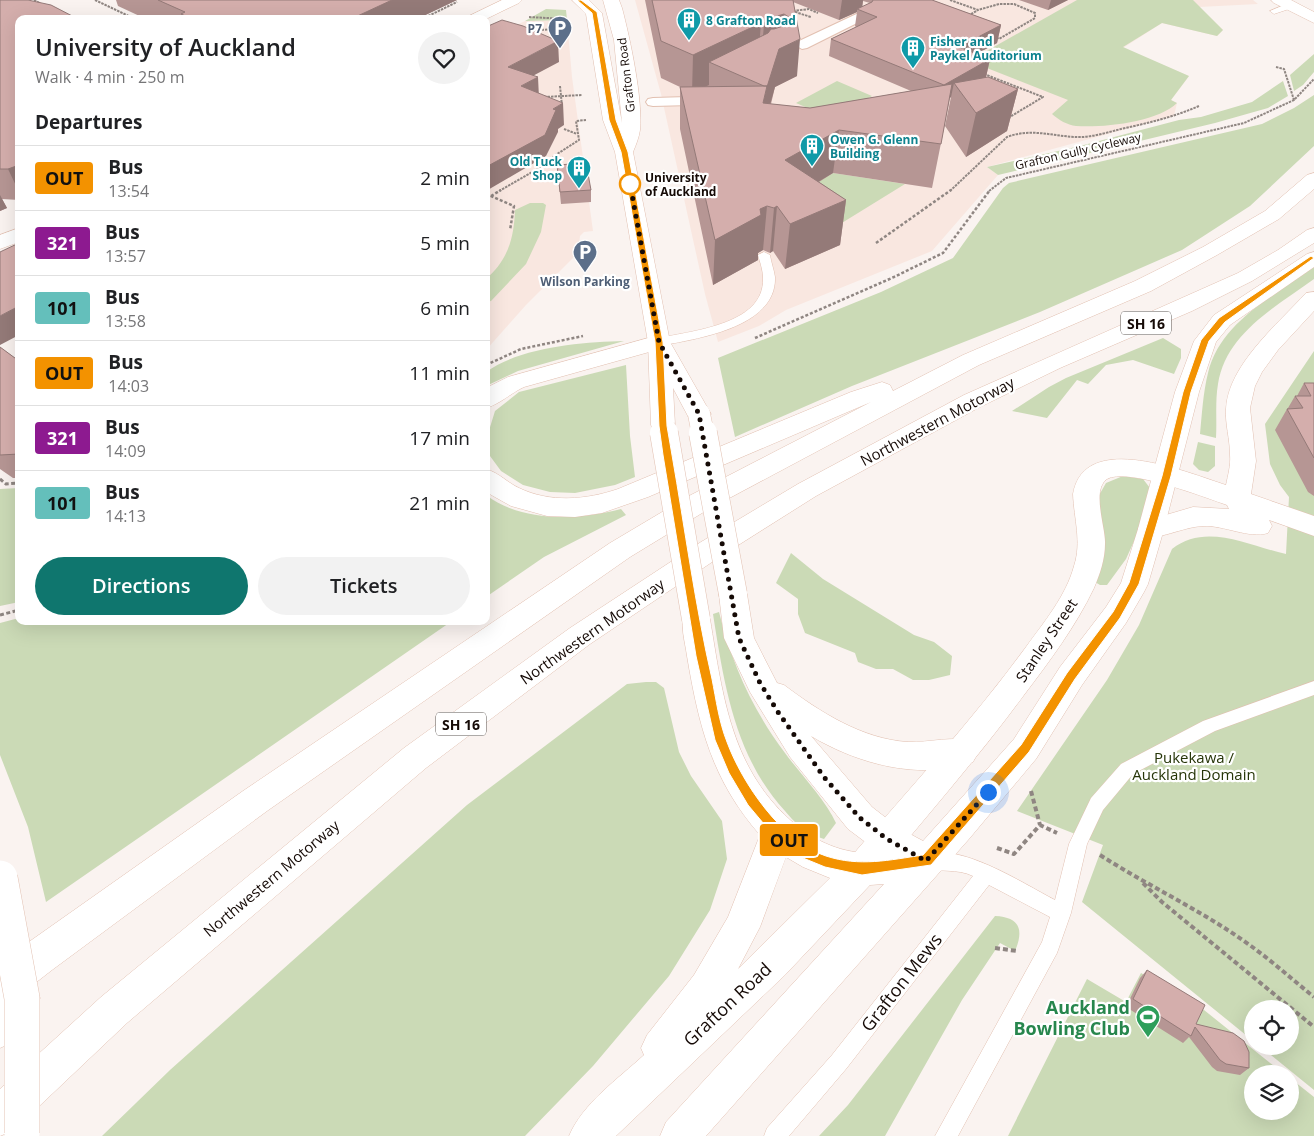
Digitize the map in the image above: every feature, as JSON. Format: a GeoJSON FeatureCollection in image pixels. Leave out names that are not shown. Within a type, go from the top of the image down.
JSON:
{"type":"FeatureCollection","features":[{"type":"Feature","properties":{"kind":"main road"},"geometry":{"type":"LineString","coordinates":[[483,15],[514,0]]}},
{"type":"Feature","properties":{"kind":"main road","name":"Grafton Road"},"geometry":{"type":"LineString","coordinates":[[580,0],[594,12],[612,120],[624,152],[659,342],[663,426],[701,656],[720,740],[733,770],[752,801],[778,832],[807,854],[825,862],[862,869],[926,861]]}},
{"type":"Feature","properties":{"kind":"main road","name":"Grafton Road"},"geometry":{"type":"LineString","coordinates":[[611,0],[620,20],[631,103],[632,128],[624,152]]}},
{"type":"Feature","properties":{"kind":"main road"},"geometry":{"type":"LineString","coordinates":[[1281,6],[1314,13]]}},
{"type":"Feature","properties":{"kind":"main road"},"geometry":{"type":"LineString","coordinates":[[1281,6],[1314,18]]}},
{"type":"Feature","properties":{"kind":"main road","name":"SH 16"},"geometry":{"type":"LineString","coordinates":[[7,990],[39,957],[256,801],[620,550],[698,503],[971,360],[1160,277],[1210,251],[1272,215],[1311,180]]}},
{"type":"Feature","properties":{"kind":"main road","name":"Northwestern Motorway"},"geometry":{"type":"LineString","coordinates":[[0,1116],[114,1010],[415,758],[580,636],[711,549],[807,490],[972,401],[1052,363],[1184,306],[1245,277],[1285,254],[1314,234]]}},
{"type":"Feature","properties":{"kind":"main road"},"geometry":{"type":"LineString","coordinates":[[0,243],[15,236]]}},
{"type":"Feature","properties":{"kind":"main road"},"geometry":{"type":"LineString","coordinates":[[680,1136],[1025,749],[1071,676],[1116,615],[1134,584],[1166,476],[1187,392],[1205,340],[1222,320],[1314,258]]}},
{"type":"Feature","properties":{"kind":"main road"},"geometry":{"type":"LineString","coordinates":[[1216,515],[1232,505],[1237,498],[1243,462],[1239,412],[1241,391],[1261,356],[1314,298]]}},
{"type":"Feature","properties":{"kind":"main road"},"geometry":{"type":"LineString","coordinates":[[490,397],[516,382],[659,342]]}},
{"type":"Feature","properties":{"kind":"main road","name":"Grafton Road"},"geometry":{"type":"LineString","coordinates":[[659,342],[699,414],[733,594],[739,638],[760,683],[801,747],[860,818],[887,839],[926,861]]}},
{"type":"Feature","properties":{"kind":"main road"},"geometry":{"type":"LineString","coordinates":[[490,481],[504,492],[529,502],[567,508],[604,502],[633,492],[859,398],[971,360]]}},
{"type":"Feature","properties":{"kind":"main road","name":"Stanley Street"},"geometry":{"type":"LineString","coordinates":[[887,839],[962,752],[1005,698],[1045,644],[1084,581],[1092,543],[1086,489],[1088,480],[1098,473],[1113,467],[1129,468],[1166,476]]}},
{"type":"Feature","properties":{"kind":"main road"},"geometry":{"type":"LineString","coordinates":[[1166,476],[1237,498],[1314,526]]}},
{"type":"Feature","properties":{"kind":"main road"},"geometry":{"type":"LineString","coordinates":[[1237,498],[1240,507],[1257,525]]}},
{"type":"Feature","properties":{"kind":"main road"},"geometry":{"type":"LineString","coordinates":[[1151,529],[1182,518],[1216,515],[1314,540]]}},
{"type":"Feature","properties":{"kind":"main road"},"geometry":{"type":"LineString","coordinates":[[760,683],[793,709],[840,737],[882,751],[904,754],[926,756],[962,752]]}},
{"type":"Feature","properties":{"kind":"main road"},"geometry":{"type":"LineString","coordinates":[[599,1124],[707,988],[742,927],[778,832]]}},
{"type":"Feature","properties":{"kind":"main road","name":"Grafton Road"},"geometry":{"type":"LineString","coordinates":[[599,1124],[772,962],[862,869],[887,839]]}},
{"type":"Feature","properties":{"kind":"main road"},"geometry":{"type":"LineString","coordinates":[[0,878],[7,990],[22,1136]]}},
{"type":"Feature","properties":{"kind":"main road"},"geometry":{"type":"LineString","coordinates":[[0,1029],[7,990]]}},
{"type":"Feature","properties":{"kind":"street"},"geometry":{"type":"LineString","coordinates":[[802,45],[866,10]]}},
{"type":"Feature","properties":{"kind":"street"},"geometry":{"type":"LineString","coordinates":[[653,102],[691,100],[725,83]]}},
{"type":"Feature","properties":{"kind":"lane"},"geometry":{"type":"LineString","coordinates":[[659,342],[722,328],[750,315],[758,307],[768,286],[770,272],[764,256]]}},
{"type":"Feature","properties":{"kind":"lane"},"geometry":{"type":"LineString","coordinates":[[946,1136],[1050,946],[1061,913],[1078,844],[1097,804],[1127,769],[1209,726],[1314,688]]}},
{"type":"Feature","properties":{"kind":"lane"},"geometry":{"type":"LineString","coordinates":[[926,861],[967,864],[1061,913]]}},
{"type":"Feature","properties":{"kind":"lane","name":"Grafton Mews"},"geometry":{"type":"LineString","coordinates":[[775,1136],[839,1062],[986,874]]}},
{"type":"Feature","properties":{"kind":"path"},"geometry":{"type":"LineString","coordinates":[[34,0],[46,6]]}},
{"type":"Feature","properties":{"kind":"path"},"geometry":{"type":"LineString","coordinates":[[95,0],[127,15]]}},
{"type":"Feature","properties":{"kind":"path"},"geometry":{"type":"LineString","coordinates":[[430,15],[462,0]]}},
{"type":"Feature","properties":{"kind":"path"},"geometry":{"type":"LineString","coordinates":[[950,0],[978,10]]}},
{"type":"Feature","properties":{"kind":"path"},"geometry":{"type":"LineString","coordinates":[[964,20],[978,10],[997,3],[1010,2],[1035,12],[1035,18],[999,39],[992,36]]}},
{"type":"Feature","properties":{"kind":"path"},"geometry":{"type":"LineString","coordinates":[[787,12],[809,9],[821,14]]}},
{"type":"Feature","properties":{"kind":"path"},"geometry":{"type":"LineString","coordinates":[[795,11],[802,14]]}},
{"type":"Feature","properties":{"kind":"path"},"geometry":{"type":"LineString","coordinates":[[523,17],[566,19]]}},
{"type":"Feature","properties":{"kind":"path"},"geometry":{"type":"LineString","coordinates":[[529,30],[573,30]]}},
{"type":"Feature","properties":{"kind":"path"},"geometry":{"type":"LineString","coordinates":[[1276,67],[1284,69],[1294,100]]}},
{"type":"Feature","properties":{"kind":"path"},"geometry":{"type":"LineString","coordinates":[[983,74],[1043,97],[1006,119]]}},
{"type":"Feature","properties":{"kind":"path","name":"Grafton Gully Cycleway"},"geometry":{"type":"LineString","coordinates":[[755,338],[894,277],[943,253],[991,189],[1006,178],[1244,123],[1294,100],[1314,79]]}},
{"type":"Feature","properties":{"kind":"path"},"geometry":{"type":"LineString","coordinates":[[557,109],[562,107],[560,86]]}},
{"type":"Feature","properties":{"kind":"path"},"geometry":{"type":"LineString","coordinates":[[542,97],[583,95]]}},
{"type":"Feature","properties":{"kind":"path"},"geometry":{"type":"LineString","coordinates":[[876,243],[946,195],[1007,137],[1016,132],[1028,131],[1089,137],[1181,115],[1199,106]]}},
{"type":"Feature","properties":{"kind":"path"},"geometry":{"type":"LineString","coordinates":[[491,196],[550,162],[554,156],[579,140],[576,121],[586,120]]}},
{"type":"Feature","properties":{"kind":"path"},"geometry":{"type":"LineString","coordinates":[[564,129],[578,135]]}},
{"type":"Feature","properties":{"kind":"path"},"geometry":{"type":"LineString","coordinates":[[491,196],[514,206],[510,230]]}},
{"type":"Feature","properties":{"kind":"path"},"geometry":{"type":"LineString","coordinates":[[0,479],[6,484],[15,483]]}},
{"type":"Feature","properties":{"kind":"path"},"geometry":{"type":"LineString","coordinates":[[0,615],[15,611]]}},
{"type":"Feature","properties":{"kind":"path"},"geometry":{"type":"LineString","coordinates":[[1030,783],[1040,825]]}},
{"type":"Feature","properties":{"kind":"path"},"geometry":{"type":"LineString","coordinates":[[1040,825],[1106,858],[1141,881],[1171,895],[1251,946],[1314,997]]}},
{"type":"Feature","properties":{"kind":"path"},"geometry":{"type":"LineString","coordinates":[[992,846],[1014,854],[1040,825]]}},
{"type":"Feature","properties":{"kind":"path"},"geometry":{"type":"LineString","coordinates":[[1141,881],[1162,902],[1314,1027]]}},
{"type":"Feature","properties":{"kind":"path"},"geometry":{"type":"LineString","coordinates":[[995,948],[1021,952]]}},
{"type":"Feature","properties":{"kind":"shaded area"},"geometry":{"type":"Polygon","coordinates":[[[635,0],[1253,0],[1258,4],[1199,7],[1223,30],[1217,36],[1162,23],[1123,48],[1189,76],[1171,100],[1177,103],[1174,116],[987,167],[998,175],[932,251],[786,310],[759,326],[718,342],[705,294],[661,94],[635,0]]]}},
{"type":"Feature","properties":{"kind":"shaded area"},"geometry":{"type":"Polygon","coordinates":[[[567,20],[572,77],[593,231],[584,232],[580,236],[578,253],[526,305],[490,346],[490,38],[525,21],[567,20]]]}},
{"type":"Feature","properties":{"kind":"green space"},"geometry":{"type":"Polygon","coordinates":[[[1077,0],[1193,0],[1223,30],[1217,36],[1162,23],[1123,47],[1189,76],[1171,100],[1177,103],[1168,110],[1144,119],[1115,125],[1076,126],[1066,123],[1052,114],[1068,100],[969,61],[1077,0]]]}},
{"type":"Feature","properties":{"kind":"green space"},"geometry":{"type":"Polygon","coordinates":[[[546,9],[566,10],[567,20],[525,21],[546,9]]]}},
{"type":"Feature","properties":{"kind":"green space"},"geometry":{"type":"Polygon","coordinates":[[[1314,54],[1314,72],[1303,85],[1294,91],[1290,75],[1314,54]]]}},
{"type":"Feature","properties":{"kind":"green space"},"geometry":{"type":"Polygon","coordinates":[[[837,81],[872,96],[831,118],[796,103],[837,81]]]}},
{"type":"Feature","properties":{"kind":"green space"},"geometry":{"type":"Polygon","coordinates":[[[1283,81],[1288,96],[1268,108],[1215,123],[998,175],[987,167],[1080,146],[1179,120],[1201,117],[1252,102],[1283,81]]]}},
{"type":"Feature","properties":{"kind":"green space"},"geometry":{"type":"Polygon","coordinates":[[[1314,95],[1314,146],[1250,206],[1182,250],[1040,312],[852,386],[735,437],[718,358],[881,292],[953,258],[1003,188],[1009,183],[1262,124],[1294,108],[1314,95]]]}},
{"type":"Feature","properties":{"kind":"green space"},"geometry":{"type":"Polygon","coordinates":[[[833,173],[905,184],[824,234],[780,204],[833,173]]]}},
{"type":"Feature","properties":{"kind":"green space"},"geometry":{"type":"Polygon","coordinates":[[[530,203],[543,203],[546,205],[541,232],[526,264],[490,301],[490,276],[505,256],[513,230],[515,210],[530,203]]]}},
{"type":"Feature","properties":{"kind":"green space"},"geometry":{"type":"Polygon","coordinates":[[[1314,267],[1314,279],[1255,322],[1231,350],[1223,366],[1218,384],[1216,438],[1200,434],[1208,373],[1214,355],[1224,339],[1237,324],[1266,299],[1314,267]]]}},
{"type":"Feature","properties":{"kind":"green space"},"geometry":{"type":"Polygon","coordinates":[[[1163,338],[1181,349],[1181,358],[1174,374],[1133,360],[1106,365],[1088,384],[1077,380],[1047,418],[1012,411],[1066,378],[1163,338]]]}},
{"type":"Feature","properties":{"kind":"green space"},"geometry":{"type":"Polygon","coordinates":[[[624,341],[518,371],[490,384],[490,370],[516,357],[534,351],[590,343],[624,341]]]}},
{"type":"Feature","properties":{"kind":"green space","name":"Pukekawa / Auckland Domain"},"geometry":{"type":"Polygon","coordinates":[[[1314,351],[1314,1090],[1299,1078],[1299,1065],[1283,1065],[1271,1055],[1299,1055],[1299,1000],[1244,1000],[1244,1034],[1082,902],[1103,845],[1017,811],[1107,680],[1139,625],[1172,549],[1185,541],[1199,537],[1213,537],[1228,538],[1286,554],[1289,497],[1280,485],[1270,464],[1265,424],[1314,351]]]}},
{"type":"Feature","properties":{"kind":"green space"},"geometry":{"type":"Polygon","coordinates":[[[626,365],[630,436],[635,477],[615,485],[575,493],[550,492],[523,485],[501,471],[490,456],[490,427],[495,411],[519,392],[626,365]]]}},
{"type":"Feature","properties":{"kind":"green space"},"geometry":{"type":"Polygon","coordinates":[[[1198,442],[1215,446],[1215,466],[1208,472],[1199,470],[1193,464],[1198,442]]]}},
{"type":"Feature","properties":{"kind":"green space"},"geometry":{"type":"Polygon","coordinates":[[[1123,476],[1143,479],[1150,488],[1140,528],[1126,559],[1107,585],[1100,585],[1095,582],[1098,497],[1106,483],[1123,476]]]}},
{"type":"Feature","properties":{"kind":"green space"},"geometry":{"type":"Polygon","coordinates":[[[15,488],[15,603],[0,606],[0,489],[15,488]]]}},
{"type":"Feature","properties":{"kind":"green space"},"geometry":{"type":"Polygon","coordinates":[[[490,497],[517,511],[534,515],[569,517],[621,509],[626,515],[544,557],[490,594],[490,497]]]}},
{"type":"Feature","properties":{"kind":"green space"},"geometry":{"type":"Polygon","coordinates":[[[791,553],[823,579],[914,635],[934,642],[952,656],[950,675],[929,680],[913,680],[893,669],[876,669],[858,662],[855,653],[805,633],[798,614],[798,599],[776,583],[791,553]]]}},
{"type":"Feature","properties":{"kind":"green space"},"geometry":{"type":"Polygon","coordinates":[[[719,612],[730,650],[753,703],[773,736],[819,796],[836,823],[824,839],[811,834],[794,821],[768,790],[754,767],[734,719],[727,693],[713,614],[719,612]]]}},
{"type":"Feature","properties":{"kind":"green space"},"geometry":{"type":"Polygon","coordinates":[[[15,619],[15,625],[446,625],[46,902],[28,827],[0,755],[0,623],[15,619]]]}},
{"type":"Feature","properties":{"kind":"green space"},"geometry":{"type":"Polygon","coordinates":[[[656,682],[664,688],[679,752],[691,776],[722,821],[727,859],[710,910],[669,976],[593,1066],[525,1136],[102,1136],[170,1070],[467,805],[627,684],[656,682]]]}},
{"type":"Feature","properties":{"kind":"green space"},"geometry":{"type":"Polygon","coordinates":[[[995,916],[1010,919],[1018,926],[1019,937],[1015,951],[1000,943],[962,1000],[885,1136],[819,1136],[848,1105],[995,916]]]}},
{"type":"Feature","properties":{"kind":"green space","name":"Auckland Bowling Club"},"geometry":{"type":"Polygon","coordinates":[[[1141,973],[1194,1002],[1244,1042],[1244,1055],[1260,1055],[1273,1065],[1244,1065],[1244,1120],[1299,1120],[1299,1085],[1314,1097],[1314,1136],[1008,1136],[1087,979],[1126,1002],[1141,973]]]}},
{"type":"Feature","properties":{"kind":"building"},"geometry":{"type":"Polygon","coordinates":[[[0,0],[28,0],[51,5],[70,15],[15,15],[15,166],[0,169],[0,0]]]}},
{"type":"Feature","properties":{"kind":"building"},"geometry":{"type":"Polygon","coordinates":[[[158,0],[392,0],[360,15],[181,14],[185,12],[158,0]]]}},
{"type":"Feature","properties":{"kind":"building"},"geometry":{"type":"Polygon","coordinates":[[[652,0],[793,0],[800,39],[779,49],[767,87],[709,62],[768,33],[771,29],[789,24],[792,19],[784,14],[767,19],[764,24],[761,23],[693,55],[661,41],[652,0]]]}},
{"type":"Feature","properties":{"kind":"building"},"geometry":{"type":"Polygon","coordinates":[[[873,0],[932,0],[1001,25],[959,47],[990,59],[944,85],[831,39],[877,17],[857,9],[873,0]]]}},
{"type":"Feature","properties":{"kind":"building"},"geometry":{"type":"Polygon","coordinates":[[[502,20],[523,26],[558,41],[508,67],[538,77],[521,86],[563,103],[553,109],[556,110],[545,135],[490,165],[490,25],[502,20]]]}},
{"type":"Feature","properties":{"kind":"building"},"geometry":{"type":"Polygon","coordinates":[[[988,77],[1018,89],[976,113],[954,83],[988,77]]]}},
{"type":"Feature","properties":{"kind":"building"},"geometry":{"type":"Polygon","coordinates":[[[952,84],[941,144],[839,130],[785,160],[846,200],[790,224],[777,206],[774,208],[767,206],[760,209],[761,215],[715,240],[680,87],[767,86],[763,103],[810,108],[952,84]]]}},
{"type":"Feature","properties":{"kind":"building"},"geometry":{"type":"Polygon","coordinates":[[[586,163],[591,190],[560,192],[557,165],[586,163]]]}},
{"type":"Feature","properties":{"kind":"building"},"geometry":{"type":"Polygon","coordinates":[[[15,245],[15,308],[0,316],[0,252],[15,245]]]}},
{"type":"Feature","properties":{"kind":"building"},"geometry":{"type":"Polygon","coordinates":[[[0,347],[15,358],[15,454],[0,455],[0,347]]]}},
{"type":"Feature","properties":{"kind":"building"},"geometry":{"type":"Polygon","coordinates":[[[1304,383],[1314,383],[1314,458],[1287,409],[1303,408],[1295,396],[1311,396],[1304,383]]]}},
{"type":"Feature","properties":{"kind":"building"},"geometry":{"type":"Polygon","coordinates":[[[1147,970],[1205,1005],[1196,1024],[1233,1033],[1244,1041],[1244,1055],[1249,1055],[1249,1065],[1244,1065],[1244,1067],[1226,1064],[1220,1060],[1195,1027],[1191,1036],[1133,999],[1147,970]]]}},
{"type":"Feature","properties":{"kind":"bus line","name":"OUT"},"geometry":{"type":"LineString","coordinates":[[580,0],[592,9],[596,18],[599,49],[612,120],[624,152],[659,342],[663,426],[667,455],[701,656],[720,740],[733,770],[752,801],[778,832],[807,854],[825,862],[862,869],[926,861],[1025,749],[1071,676],[1116,615],[1134,584],[1166,476],[1187,392],[1198,355],[1205,340],[1222,320],[1314,258]]}},
{"type":"Feature","properties":{"kind":"place","name":"8 Grafton Road"},"geometry":{"type":"Point","coordinates":[689,41]}},
{"type":"Feature","properties":{"kind":"place","name":"P7"},"geometry":{"type":"Point","coordinates":[560,49]}},
{"type":"Feature","properties":{"kind":"place","name":"Fisher and Paykel Auditorium"},"geometry":{"type":"Point","coordinates":[913,69]}},
{"type":"Feature","properties":{"kind":"place","name":"Owen G. Glenn Building"},"geometry":{"type":"Point","coordinates":[812,167]}},
{"type":"Feature","properties":{"kind":"place","name":"University of Auckland"},"geometry":{"type":"Point","coordinates":[630,184]}},
{"type":"Feature","properties":{"kind":"place","name":"Old Tuck Shop"},"geometry":{"type":"Point","coordinates":[579,189]}},
{"type":"Feature","properties":{"kind":"place","name":"Wilson Parking"},"geometry":{"type":"Point","coordinates":[585,273]}},
{"type":"Feature","properties":{"kind":"place","name":"Auckland Bowling Club"},"geometry":{"type":"Point","coordinates":[1148,1038]}},
{"type":"Feature","properties":{"kind":"route"},"geometry":{"type":"LineString","coordinates":[[630,184],[629,178],[659,342],[699,414],[733,594],[739,638],[760,683],[801,747],[860,818],[887,839],[926,861],[988,792]]}}]}
